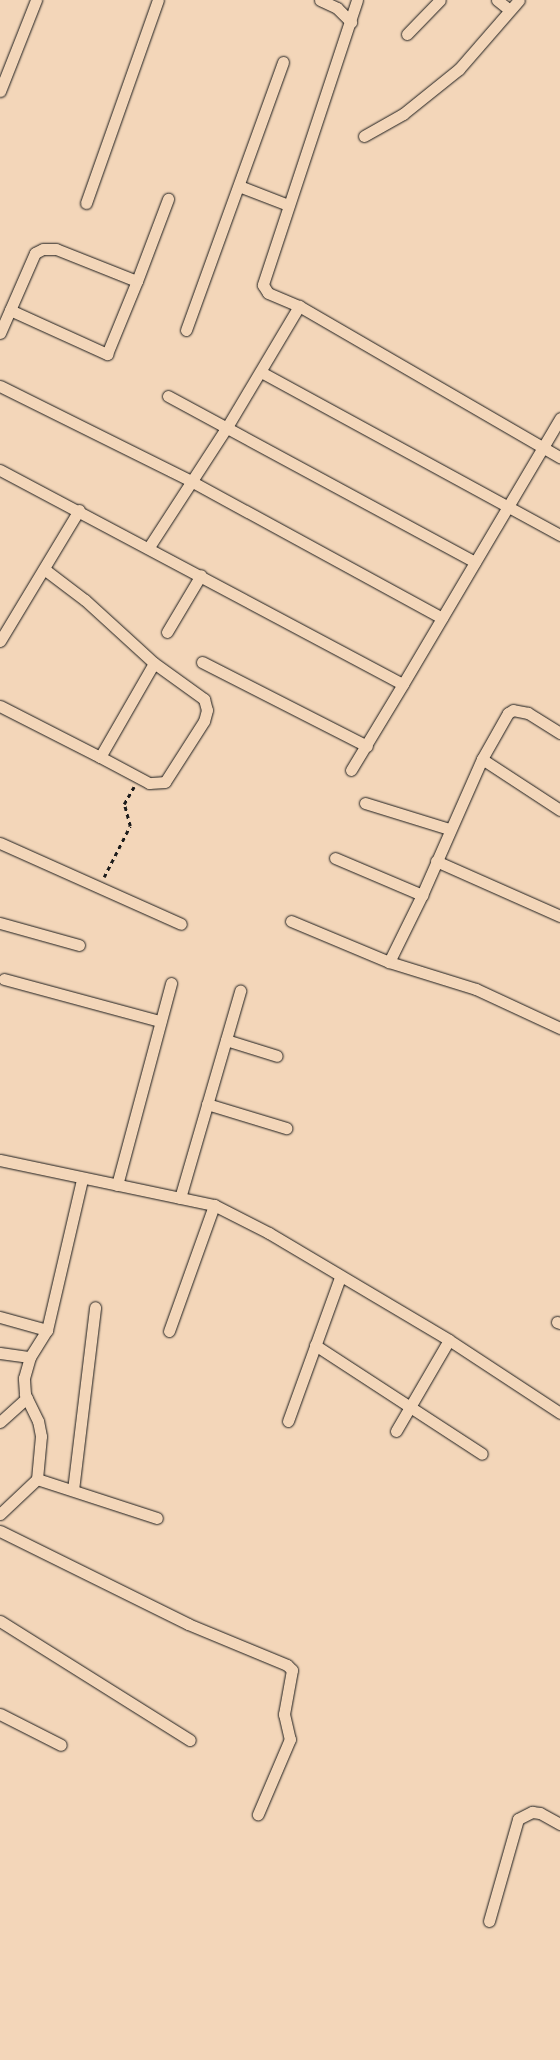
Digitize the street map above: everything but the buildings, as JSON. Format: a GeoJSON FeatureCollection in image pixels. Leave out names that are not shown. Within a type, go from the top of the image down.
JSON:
{"type":"FeatureCollection","features":[{"type":"Feature","properties":{"kind":"street"},"geometry":{"type":"LineString","coordinates":[[0,91],[36,0]]}},
{"type":"Feature","properties":{"kind":"street"},"geometry":{"type":"LineString","coordinates":[[86,203],[158,0]]}},
{"type":"Feature","properties":{"kind":"street"},"geometry":{"type":"LineString","coordinates":[[320,0],[337,8],[351,22]]}},
{"type":"Feature","properties":{"kind":"street"},"geometry":{"type":"LineString","coordinates":[[357,0],[263,286],[268,293],[299,306],[560,457]]}},
{"type":"Feature","properties":{"kind":"street"},"geometry":{"type":"LineString","coordinates":[[408,34],[440,0]]}},
{"type":"Feature","properties":{"kind":"street"},"geometry":{"type":"LineString","coordinates":[[496,0],[510,10]]}},
{"type":"Feature","properties":{"kind":"street"},"geometry":{"type":"LineString","coordinates":[[364,136],[431,93],[458,69],[518,0]]}},
{"type":"Feature","properties":{"kind":"street"},"geometry":{"type":"LineString","coordinates":[[186,330],[283,62]]}},
{"type":"Feature","properties":{"kind":"street"},"geometry":{"type":"LineString","coordinates":[[239,186],[288,206]]}},
{"type":"Feature","properties":{"kind":"street"},"geometry":{"type":"LineString","coordinates":[[10,310],[107,354],[168,200]]}},
{"type":"Feature","properties":{"kind":"street"},"geometry":{"type":"LineString","coordinates":[[0,333],[35,253],[43,249],[56,249],[137,281]]}},
{"type":"Feature","properties":{"kind":"street"},"geometry":{"type":"LineString","coordinates":[[149,547],[190,480],[227,427],[299,306]]}},
{"type":"Feature","properties":{"kind":"street"},"geometry":{"type":"LineString","coordinates":[[261,372],[560,535]]}},
{"type":"Feature","properties":{"kind":"street"},"geometry":{"type":"LineString","coordinates":[[0,386],[190,480],[442,618]]}},
{"type":"Feature","properties":{"kind":"street"},"geometry":{"type":"LineString","coordinates":[[168,396],[475,562]]}},
{"type":"Feature","properties":{"kind":"street"},"geometry":{"type":"LineString","coordinates":[[351,770],[367,746],[560,418]]}},
{"type":"Feature","properties":{"kind":"street"},"geometry":{"type":"LineString","coordinates":[[0,470],[149,547],[403,684]]}},
{"type":"Feature","properties":{"kind":"street"},"geometry":{"type":"LineString","coordinates":[[0,641],[79,510]]}},
{"type":"Feature","properties":{"kind":"street"},"geometry":{"type":"LineString","coordinates":[[0,706],[140,778],[158,785],[165,782],[207,710],[204,699],[198,692],[154,663],[85,600],[44,569]]}},
{"type":"Feature","properties":{"kind":"street"},"geometry":{"type":"LineString","coordinates":[[168,632],[201,575]]}},
{"type":"Feature","properties":{"kind":"street"},"geometry":{"type":"LineString","coordinates":[[202,662],[367,746]]}},
{"type":"Feature","properties":{"kind":"street"},"geometry":{"type":"LineString","coordinates":[[100,757],[154,663]]}},
{"type":"Feature","properties":{"kind":"street"},"geometry":{"type":"LineString","coordinates":[[388,962],[422,895],[449,829],[482,759],[508,713],[513,710],[528,713],[560,733]]}},
{"type":"Feature","properties":{"kind":"street"},"geometry":{"type":"LineString","coordinates":[[482,759],[560,810]]}},
{"type":"Feature","properties":{"kind":"street"},"geometry":{"type":"LineString","coordinates":[[366,803],[449,829]]}},
{"type":"Feature","properties":{"kind":"street"},"geometry":{"type":"LineString","coordinates":[[0,843],[181,924]]}},
{"type":"Feature","properties":{"kind":"street"},"geometry":{"type":"LineString","coordinates":[[335,858],[422,895]]}},
{"type":"Feature","properties":{"kind":"street"},"geometry":{"type":"LineString","coordinates":[[436,860],[560,916]]}},
{"type":"Feature","properties":{"kind":"street"},"geometry":{"type":"LineString","coordinates":[[291,921],[388,962],[476,989],[560,1028]]}},
{"type":"Feature","properties":{"kind":"street"},"geometry":{"type":"LineString","coordinates":[[0,923],[79,944]]}},
{"type":"Feature","properties":{"kind":"street"},"geometry":{"type":"LineString","coordinates":[[4,979],[160,1021]]}},
{"type":"Feature","properties":{"kind":"street"},"geometry":{"type":"LineString","coordinates":[[116,1185],[171,982]]}},
{"type":"Feature","properties":{"kind":"street"},"geometry":{"type":"LineString","coordinates":[[180,1198],[240,991]]}},
{"type":"Feature","properties":{"kind":"street"},"geometry":{"type":"LineString","coordinates":[[226,1040],[277,1056]]}},
{"type":"Feature","properties":{"kind":"street"},"geometry":{"type":"LineString","coordinates":[[207,1104],[286,1128]]}},
{"type":"Feature","properties":{"kind":"street"},"geometry":{"type":"LineString","coordinates":[[0,1160],[214,1205],[269,1233],[340,1277],[449,1340],[560,1413]]}},
{"type":"Feature","properties":{"kind":"street"},"geometry":{"type":"LineString","coordinates":[[0,1514],[37,1479],[41,1436],[27,1398],[24,1378],[30,1357],[47,1330],[82,1178]]}},
{"type":"Feature","properties":{"kind":"street"},"geometry":{"type":"LineString","coordinates":[[169,1332],[214,1205]]}},
{"type":"Feature","properties":{"kind":"street"},"geometry":{"type":"LineString","coordinates":[[288,1421],[340,1277]]}},
{"type":"Feature","properties":{"kind":"street"},"geometry":{"type":"LineString","coordinates":[[73,1490],[95,1307]]}},
{"type":"Feature","properties":{"kind":"street"},"geometry":{"type":"LineString","coordinates":[[0,1317],[47,1330]]}},
{"type":"Feature","properties":{"kind":"street"},"geometry":{"type":"LineString","coordinates":[[396,1431],[449,1340]]}},
{"type":"Feature","properties":{"kind":"street"},"geometry":{"type":"LineString","coordinates":[[315,1345],[482,1454]]}},
{"type":"Feature","properties":{"kind":"street"},"geometry":{"type":"LineString","coordinates":[[0,1353],[30,1357]]}},
{"type":"Feature","properties":{"kind":"street"},"geometry":{"type":"LineString","coordinates":[[0,1422],[27,1398]]}},
{"type":"Feature","properties":{"kind":"street"},"geometry":{"type":"LineString","coordinates":[[37,1479],[157,1518]]}},
{"type":"Feature","properties":{"kind":"street"},"geometry":{"type":"LineString","coordinates":[[0,1531],[188,1624],[287,1665],[292,1670],[284,1714],[290,1739],[258,1814]]}},
{"type":"Feature","properties":{"kind":"street"},"geometry":{"type":"LineString","coordinates":[[0,1621],[190,1740]]}},
{"type":"Feature","properties":{"kind":"street"},"geometry":{"type":"LineString","coordinates":[[0,1714],[61,1745]]}},
{"type":"Feature","properties":{"kind":"street"},"geometry":{"type":"LineString","coordinates":[[489,1921],[518,1819],[532,1812],[540,1812],[560,1824]]}},
{"type":"Feature","properties":{"kind":"path"},"geometry":{"type":"LineString","coordinates":[[98,887],[130,826],[124,804],[140,778]]}}]}
